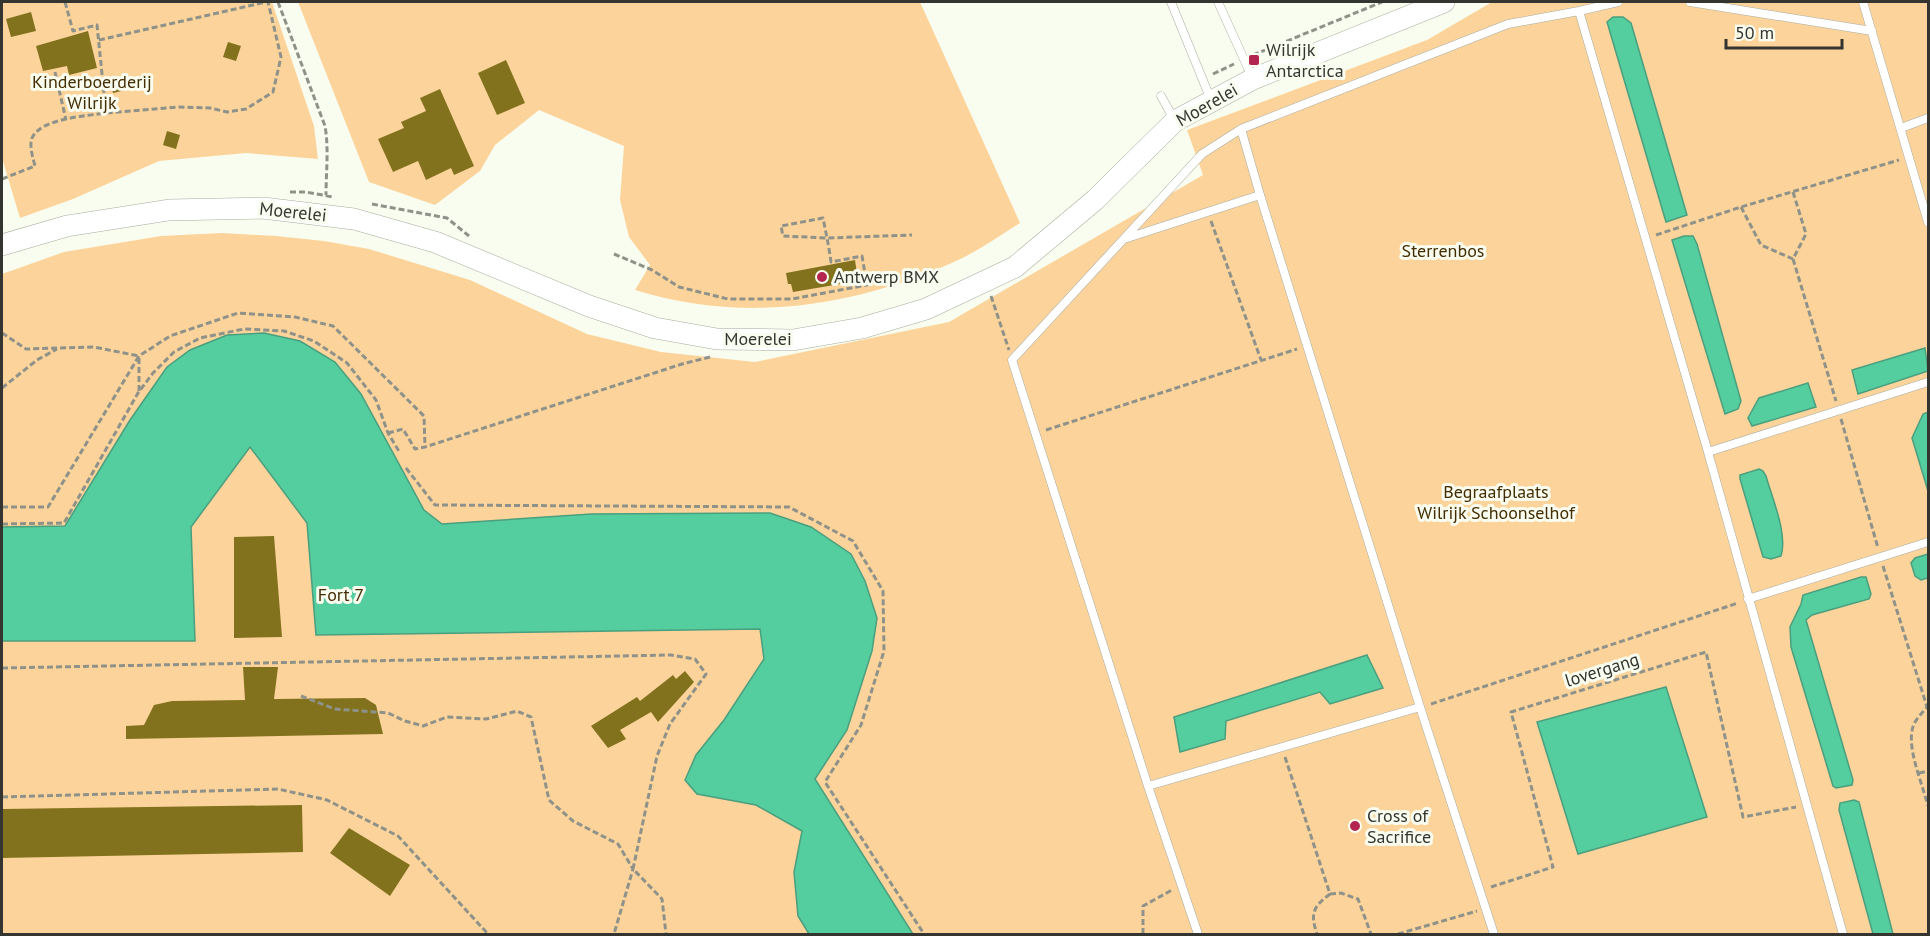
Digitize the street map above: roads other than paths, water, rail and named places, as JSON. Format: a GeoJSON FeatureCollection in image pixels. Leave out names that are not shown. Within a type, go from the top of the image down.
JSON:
{"type":"FeatureCollection","features":[{"type":"Feature","properties":{"kind":"street","name":"Moerelei"},"geometry":{"type":"LineString","coordinates":[[2,245],[67,226],[170,210],[263,207],[354,219],[435,242],[590,306],[655,328],[717,339],[793,340],[862,328],[926,309],[1015,267],[1095,200],[1175,121],[1208,92],[1253,79],[1444,2]]}},
{"type":"Feature","properties":{"kind":"lane"},"geometry":{"type":"LineString","coordinates":[[1171,2],[1208,92]]}},
{"type":"Feature","properties":{"kind":"lane"},"geometry":{"type":"LineString","coordinates":[[1218,2],[1253,79]]}},
{"type":"Feature","properties":{"kind":"lane"},"geometry":{"type":"LineString","coordinates":[[1198,934],[1148,786],[1012,360],[1202,154],[1241,129],[1508,24],[1579,12],[1618,2]]}},
{"type":"Feature","properties":{"kind":"lane"},"geometry":{"type":"LineString","coordinates":[[1690,2],[1872,31]]}},
{"type":"Feature","properties":{"kind":"lane"},"geometry":{"type":"LineString","coordinates":[[1863,2],[1929,222]]}},
{"type":"Feature","properties":{"kind":"lane"},"geometry":{"type":"LineString","coordinates":[[1579,12],[1647,238],[1843,934]]}},
{"type":"Feature","properties":{"kind":"lane"},"geometry":{"type":"LineString","coordinates":[[1161,96],[1175,121]]}},
{"type":"Feature","properties":{"kind":"lane"},"geometry":{"type":"LineString","coordinates":[[1901,128],[1929,118]]}},
{"type":"Feature","properties":{"kind":"lane"},"geometry":{"type":"LineString","coordinates":[[1241,129],[1420,707],[1494,934]]}},
{"type":"Feature","properties":{"kind":"lane"},"geometry":{"type":"LineString","coordinates":[[1919,188],[1929,185]]}},
{"type":"Feature","properties":{"kind":"lane"},"geometry":{"type":"LineString","coordinates":[[1121,240],[1260,195]]}},
{"type":"Feature","properties":{"kind":"lane"},"geometry":{"type":"LineString","coordinates":[[1708,452],[1929,382]]}},
{"type":"Feature","properties":{"kind":"lane"},"geometry":{"type":"LineString","coordinates":[[1748,599],[1929,542]]}},
{"type":"Feature","properties":{"kind":"lane"},"geometry":{"type":"LineString","coordinates":[[1148,786],[1420,707]]}},
{"type":"Feature","properties":{"kind":"place","name":"Wilrijk Antarctica"},"geometry":{"type":"Point","coordinates":[1254,60]}},
{"type":"Feature","properties":{"kind":"place","name":"Antwerp BMX"},"geometry":{"type":"Point","coordinates":[822,277]}},
{"type":"Feature","properties":{"kind":"place","name":"Cross of Sacrifice"},"geometry":{"type":"Point","coordinates":[1355,826]}},
{"type":"Feature","properties":{"kind":"park label","name":"Kinderboerderij Wilrijk"},"geometry":{"type":"Point","coordinates":[92,92]}},
{"type":"Feature","properties":{"kind":"park label","name":"Sterrenbos"},"geometry":{"type":"Point","coordinates":[1443,251]}},
{"type":"Feature","properties":{"kind":"park label","name":"Begraafplaats Wilrijk Schoonselhof"},"geometry":{"type":"Point","coordinates":[1496,502]}},
{"type":"Feature","properties":{"kind":"park label","name":"Fort 7"},"geometry":{"type":"Point","coordinates":[341,595]}}]}
